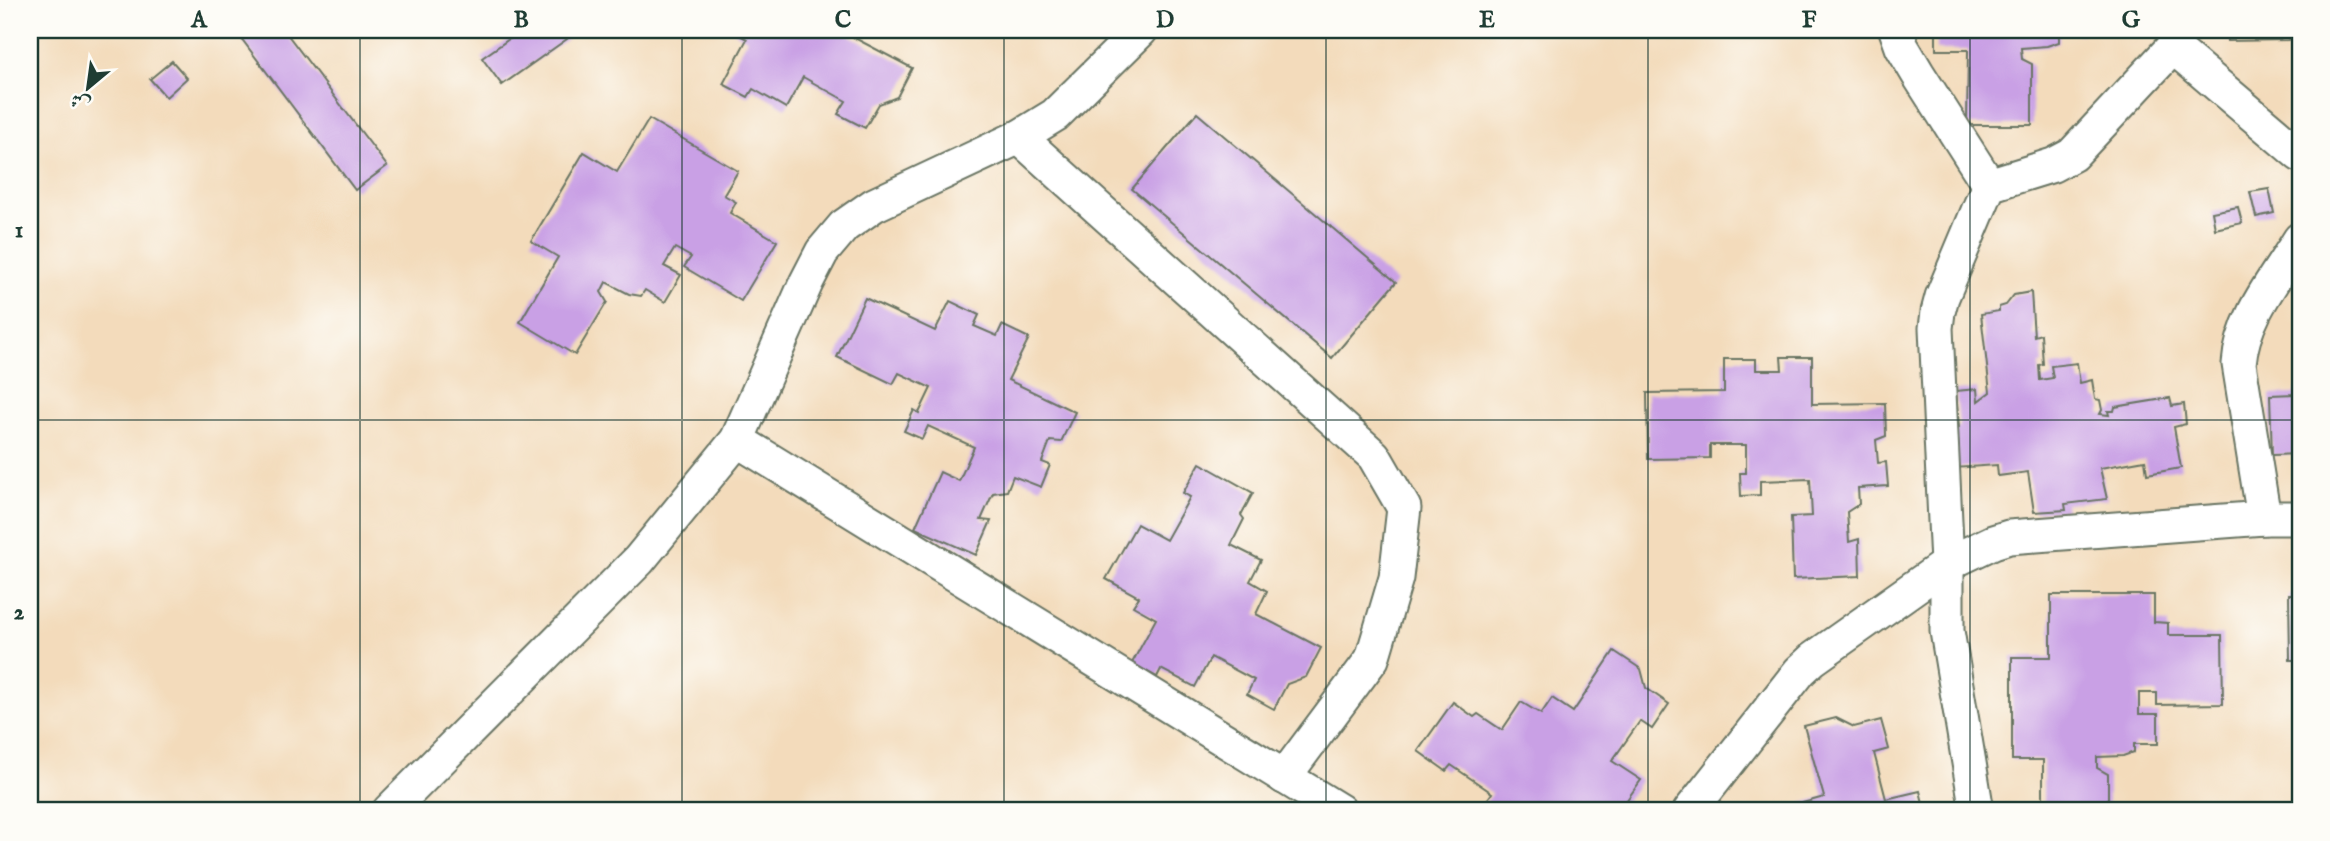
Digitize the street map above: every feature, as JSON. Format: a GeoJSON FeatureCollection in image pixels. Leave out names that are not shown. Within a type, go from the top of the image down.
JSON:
{"type":"FeatureCollection","features":[{"type":"Feature","properties":{"kind":"street"},"geometry":{"type":"LineString","coordinates":[[389,811],[639,560],[737,440],[806,283],[822,252],[844,226],[874,205],[1019,137],[1055,115],[1141,30]]}},
{"type":"Feature","properties":{"kind":"street"},"geometry":{"type":"LineString","coordinates":[[1896,30],[1902,47],[1989,185]]}},
{"type":"Feature","properties":{"kind":"street"},"geometry":{"type":"LineString","coordinates":[[1989,185],[2053,165],[2072,155],[2177,38],[2300,155]]}},
{"type":"Feature","properties":{"kind":"street"},"geometry":{"type":"LineString","coordinates":[[1019,137],[1374,456],[1404,508],[1396,578],[1372,659],[1284,776]]}},
{"type":"Feature","properties":{"kind":"street"},"geometry":{"type":"LineString","coordinates":[[1977,811],[1947,631],[1947,564],[1936,328],[1938,312],[1989,185]]}},
{"type":"Feature","properties":{"kind":"street"},"geometry":{"type":"LineString","coordinates":[[2264,518],[2239,364],[2240,348],[2252,317],[2300,239]]}},
{"type":"Feature","properties":{"kind":"street"},"geometry":{"type":"LineString","coordinates":[[737,440],[1340,811]]}},
{"type":"Feature","properties":{"kind":"street"},"geometry":{"type":"LineString","coordinates":[[1690,811],[1812,659],[1947,564],[2009,537],[2264,518],[2300,518]]}},
{"type":"Feature","properties":{"kind":"building"},"geometry":{"type":"Polygon","coordinates":[[[235,30],[284,30],[387,166],[355,190],[235,30]]]}},
{"type":"Feature","properties":{"kind":"building"},"geometry":{"type":"Polygon","coordinates":[[[522,30],[561,30],[567,39],[502,85],[482,58],[522,30]]]}},
{"type":"Feature","properties":{"kind":"building"},"geometry":{"type":"Polygon","coordinates":[[[730,30],[849,30],[847,34],[912,68],[897,97],[879,104],[865,128],[838,114],[846,101],[803,77],[786,108],[753,89],[748,97],[723,84],[747,39],[730,30]]]}},
{"type":"Feature","properties":{"kind":"building"},"geometry":{"type":"Polygon","coordinates":[[[1936,30],[2082,30],[2082,34],[2059,34],[2059,42],[2021,48],[2022,59],[2032,64],[2032,125],[1967,125],[1968,50],[1936,50],[1936,30]]]}},
{"type":"Feature","properties":{"kind":"building"},"geometry":{"type":"Polygon","coordinates":[[[2226,30],[2289,30],[2289,40],[2227,41],[2226,30]]]}},
{"type":"Feature","properties":{"kind":"building"},"geometry":{"type":"Polygon","coordinates":[[[172,61],[187,78],[166,97],[150,79],[172,61]]]}},
{"type":"Feature","properties":{"kind":"building"},"geometry":{"type":"Polygon","coordinates":[[[1197,113],[1396,282],[1332,358],[1132,189],[1197,113]]]}},
{"type":"Feature","properties":{"kind":"building"},"geometry":{"type":"Polygon","coordinates":[[[649,119],[738,171],[724,195],[736,202],[730,213],[777,241],[741,301],[684,267],[691,257],[675,248],[664,266],[681,275],[665,302],[645,290],[641,296],[629,294],[606,282],[601,292],[607,302],[575,355],[520,322],[558,257],[531,241],[584,152],[617,172],[649,119]]]}},
{"type":"Feature","properties":{"kind":"building"},"geometry":{"type":"Polygon","coordinates":[[[2269,189],[2274,213],[2256,217],[2250,192],[2269,189]]]}},
{"type":"Feature","properties":{"kind":"building"},"geometry":{"type":"Polygon","coordinates":[[[2238,207],[2242,223],[2215,229],[2212,212],[2238,207]]]}},
{"type":"Feature","properties":{"kind":"building"},"geometry":{"type":"Polygon","coordinates":[[[2031,292],[2034,336],[2041,334],[2043,364],[2039,365],[2040,380],[2053,378],[2051,366],[2077,363],[2080,383],[2092,380],[2095,399],[2100,400],[2100,414],[2109,415],[2108,411],[2114,411],[2115,407],[2170,398],[2172,406],[2184,404],[2186,424],[2174,427],[2181,468],[2147,474],[2145,460],[2100,468],[2107,499],[2065,504],[2066,510],[2034,512],[2028,472],[1998,476],[1997,465],[1954,468],[1950,429],[1959,427],[1956,391],[1977,389],[1978,401],[1990,392],[1981,314],[1999,311],[1999,307],[2006,305],[2014,295],[2031,292]]]}},
{"type":"Feature","properties":{"kind":"building"},"geometry":{"type":"Polygon","coordinates":[[[865,298],[935,331],[950,301],[979,315],[974,326],[997,336],[1002,325],[1029,338],[1008,380],[1075,412],[1061,442],[1050,441],[1042,462],[1050,465],[1041,487],[1013,476],[1007,491],[993,493],[981,520],[991,521],[976,555],[915,528],[940,472],[959,481],[974,447],[928,426],[922,439],[904,431],[914,410],[919,413],[931,388],[899,373],[893,384],[837,357],[865,298]]]}},
{"type":"Feature","properties":{"kind":"building"},"geometry":{"type":"Polygon","coordinates":[[[1781,357],[1812,357],[1812,404],[1885,403],[1886,436],[1876,440],[1878,463],[1886,462],[1888,486],[1858,488],[1859,504],[1847,512],[1849,542],[1859,539],[1860,576],[1793,579],[1791,517],[1812,516],[1810,479],[1760,481],[1760,495],[1741,496],[1740,473],[1746,473],[1746,445],[1710,445],[1710,458],[1648,459],[1647,393],[1724,392],[1724,359],[1756,359],[1756,370],[1782,370],[1781,357]]]}},
{"type":"Feature","properties":{"kind":"building"},"geometry":{"type":"Polygon","coordinates":[[[2297,389],[2300,389],[2300,454],[2272,455],[2270,395],[2295,394],[2297,389]]]}},
{"type":"Feature","properties":{"kind":"building"},"geometry":{"type":"Polygon","coordinates":[[[1200,463],[1253,493],[1241,515],[1244,519],[1231,545],[1261,560],[1250,581],[1267,591],[1256,614],[1321,648],[1306,677],[1287,684],[1274,709],[1247,694],[1254,680],[1211,657],[1195,687],[1161,669],[1157,677],[1132,663],[1156,619],[1133,606],[1139,597],[1106,579],[1137,524],[1166,540],[1190,497],[1183,493],[1200,463]]]}},
{"type":"Feature","properties":{"kind":"building"},"geometry":{"type":"Polygon","coordinates":[[[2289,594],[2300,594],[2300,660],[2290,660],[2289,594]]]}},
{"type":"Feature","properties":{"kind":"building"},"geometry":{"type":"Polygon","coordinates":[[[2051,595],[2154,595],[2154,622],[2168,623],[2168,635],[2222,635],[2223,704],[2157,705],[2157,693],[2139,693],[2139,714],[2158,714],[2158,744],[2134,744],[2134,752],[2123,756],[2097,757],[2097,768],[2108,774],[2108,811],[2043,811],[2043,760],[2012,760],[2012,657],[2051,657],[2051,595]]]}},
{"type":"Feature","properties":{"kind":"building"},"geometry":{"type":"Polygon","coordinates":[[[1614,651],[1641,669],[1646,688],[1669,704],[1652,729],[1640,721],[1612,761],[1641,780],[1619,811],[1479,811],[1492,793],[1451,765],[1446,771],[1418,751],[1453,702],[1474,717],[1478,714],[1502,730],[1521,702],[1541,714],[1552,698],[1573,712],[1614,651]]]}},
{"type":"Feature","properties":{"kind":"building"},"geometry":{"type":"Polygon","coordinates":[[[1836,718],[1854,727],[1881,720],[1889,749],[1874,753],[1886,799],[1920,791],[1925,811],[1801,811],[1799,804],[1824,797],[1804,726],[1836,718]]]}}]}
